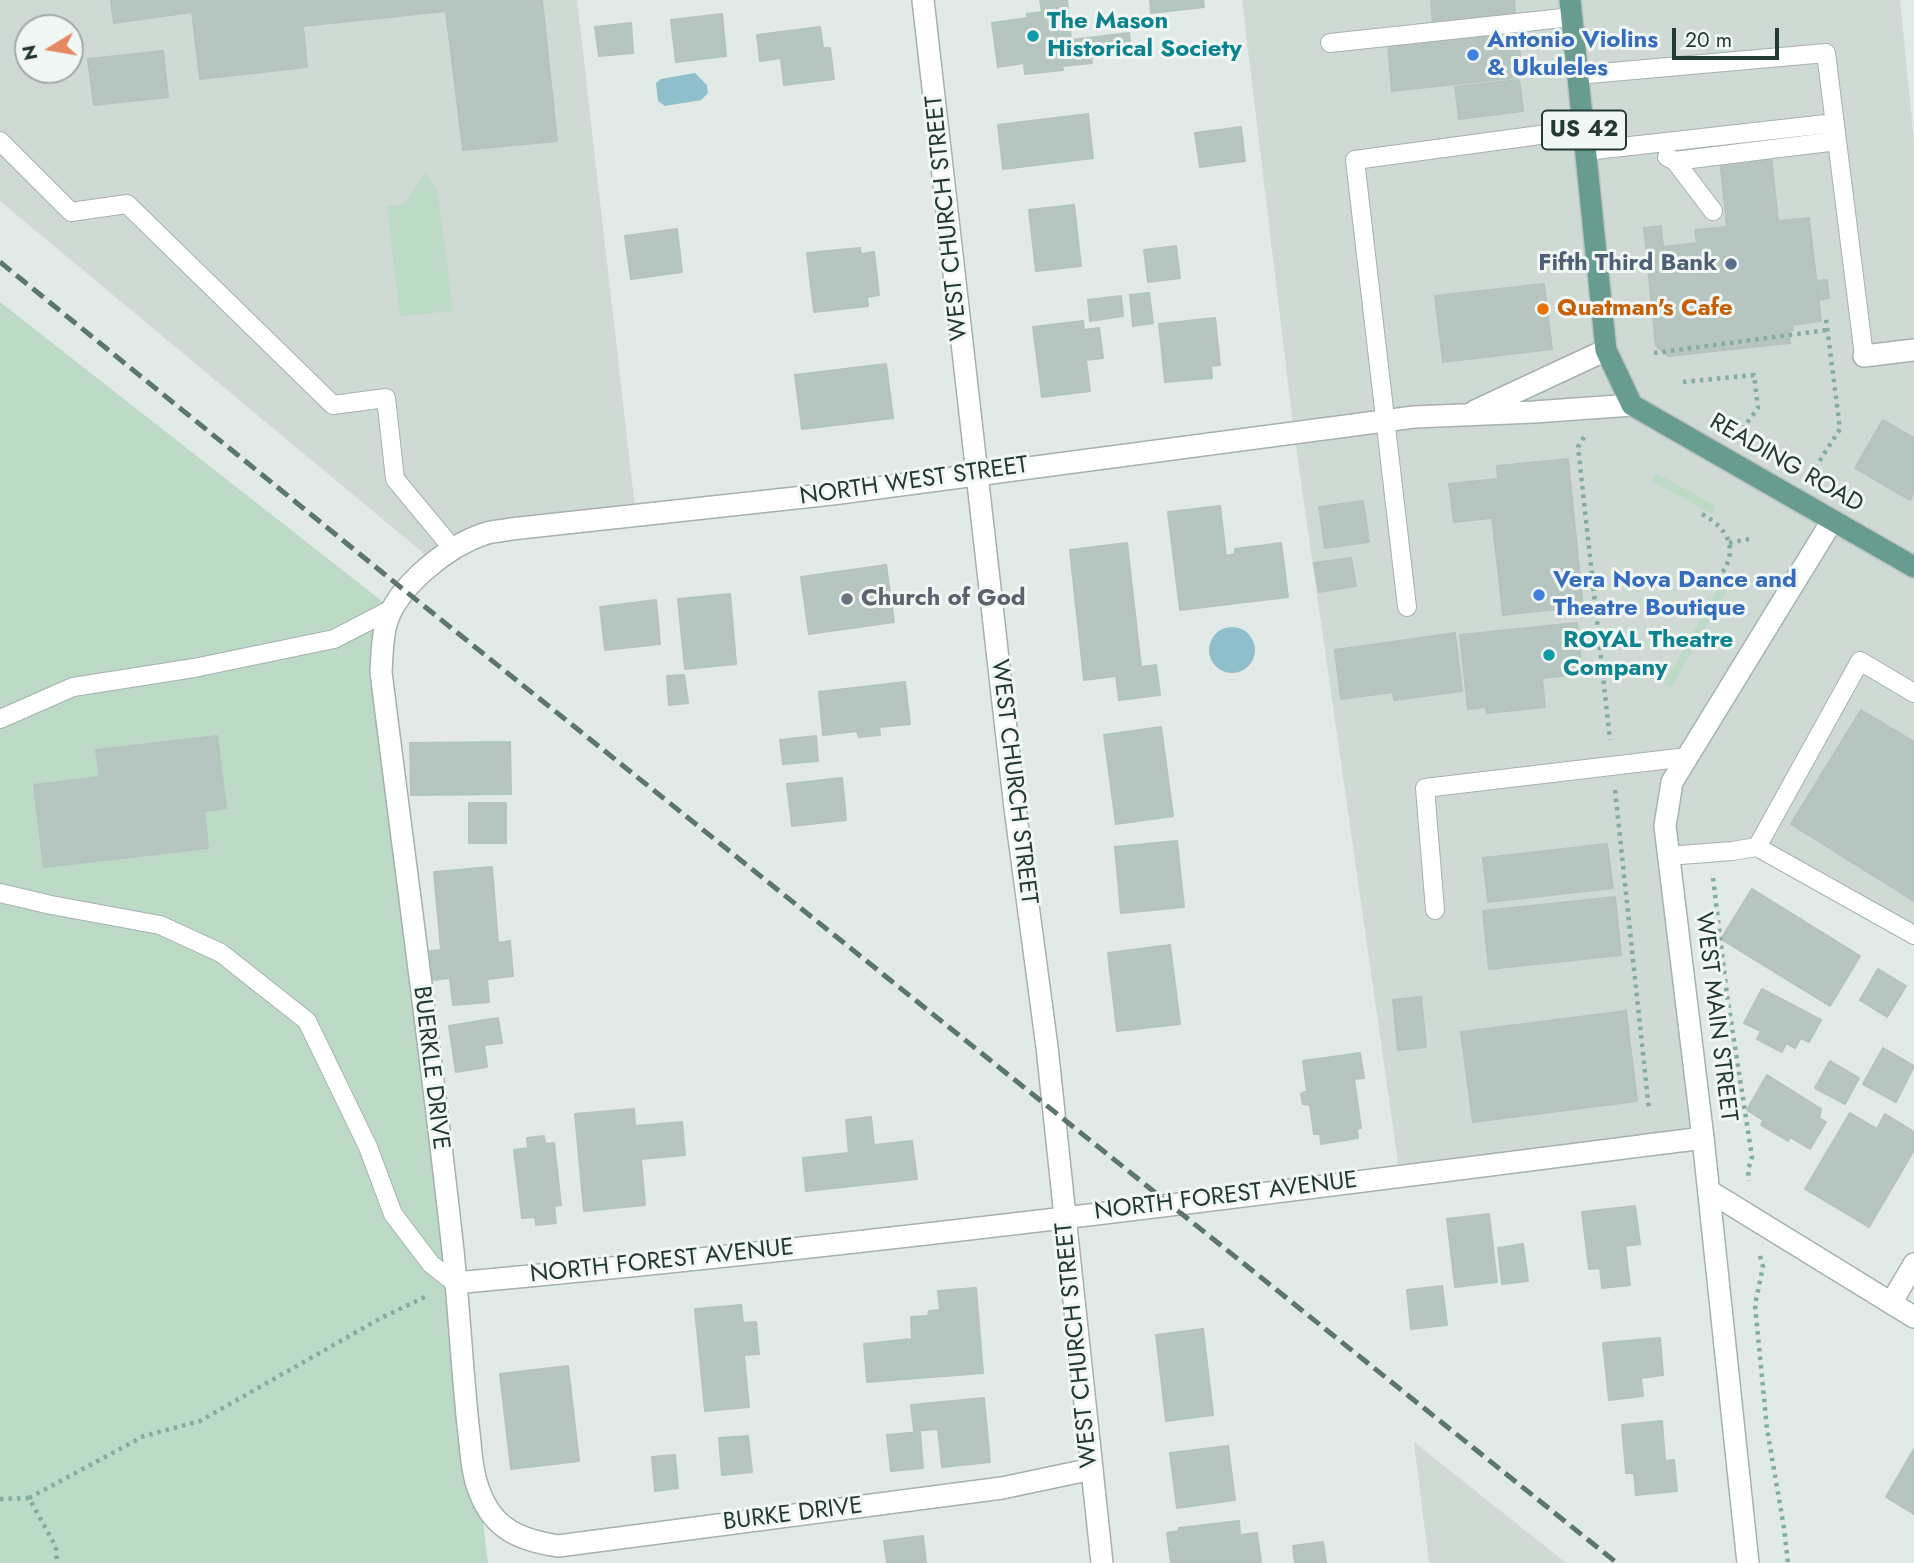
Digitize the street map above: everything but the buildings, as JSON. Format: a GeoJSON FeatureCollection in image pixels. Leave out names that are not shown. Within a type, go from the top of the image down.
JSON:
{"type":"FeatureCollection","features":[{"type":"Feature","properties":{"kind":"main road","name":"US 42"},"geometry":{"type":"LineString","coordinates":[[1571,9],[1606,350],[1632,405]]}},
{"type":"Feature","properties":{"kind":"main road","name":"READING ROAD"},"geometry":{"type":"LineString","coordinates":[[1632,405],[1914,567]]}},
{"type":"Feature","properties":{"kind":"street","name":"WEST CHURCH STREET"},"geometry":{"type":"LineString","coordinates":[[923,0],[1015,808],[1047,1047],[1102,1563]]}},
{"type":"Feature","properties":{"kind":"street","name":"NORTH WEST STREET"},"geometry":{"type":"LineString","coordinates":[[1463,416],[1606,350]]}},
{"type":"Feature","properties":{"kind":"street"},"geometry":{"type":"LineString","coordinates":[[1864,356],[1914,350]]}},
{"type":"Feature","properties":{"kind":"street","name":"NORTH WEST STREET"},"geometry":{"type":"LineString","coordinates":[[392,609],[404,590],[434,562],[453,549],[484,534],[511,529],[819,496],[1414,417],[1632,405]]}},
{"type":"Feature","properties":{"kind":"street","name":"WEST MAIN STREET"},"geometry":{"type":"LineString","coordinates":[[1748,1563],[1709,1191],[1665,826],[1672,782],[1832,521]]}},
{"type":"Feature","properties":{"kind":"street","name":"BUERKLE DRIVE"},"geometry":{"type":"LineString","coordinates":[[392,609],[386,624],[381,672],[455,1283],[472,1462],[479,1491],[488,1509],[499,1522]]}},
{"type":"Feature","properties":{"kind":"street","name":"NORTH FOREST AVENUE"},"geometry":{"type":"LineString","coordinates":[[455,1283],[642,1266],[1064,1217],[1703,1138]]}},
{"type":"Feature","properties":{"kind":"street"},"geometry":{"type":"LineString","coordinates":[[1709,1191],[1914,1317]]}},
{"type":"Feature","properties":{"kind":"street"},"geometry":{"type":"LineString","coordinates":[[1891,1303],[1914,1264]]}},
{"type":"Feature","properties":{"kind":"street","name":"BURKE DRIVE"},"geometry":{"type":"LineString","coordinates":[[499,1522],[528,1541],[558,1546],[1002,1488],[1092,1469]]}},
{"type":"Feature","properties":{"kind":"lane"},"geometry":{"type":"LineString","coordinates":[[1330,43],[1571,9]]}},
{"type":"Feature","properties":{"kind":"lane"},"geometry":{"type":"LineString","coordinates":[[1578,75],[1826,53],[1864,356]]}},
{"type":"Feature","properties":{"kind":"lane"},"geometry":{"type":"LineString","coordinates":[[1407,607],[1355,160],[1584,129]]}},
{"type":"Feature","properties":{"kind":"lane"},"geometry":{"type":"LineString","coordinates":[[1586,151],[1836,132]]}},
{"type":"Feature","properties":{"kind":"lane"},"geometry":{"type":"LineString","coordinates":[[1675,161],[1836,132]]}},
{"type":"Feature","properties":{"kind":"lane"},"geometry":{"type":"LineString","coordinates":[[0,141],[71,212],[127,204],[333,405],[386,398],[396,479],[453,549]]}},
{"type":"Feature","properties":{"kind":"lane"},"geometry":{"type":"LineString","coordinates":[[1645,145],[1675,161],[1713,211]]}},
{"type":"Feature","properties":{"kind":"lane"},"geometry":{"type":"LineString","coordinates":[[0,719],[73,687],[194,668],[334,639],[392,609]]}},
{"type":"Feature","properties":{"kind":"lane"},"geometry":{"type":"LineString","coordinates":[[1757,847],[1860,662],[1914,693]]}},
{"type":"Feature","properties":{"kind":"lane"},"geometry":{"type":"LineString","coordinates":[[1435,910],[1425,788],[1687,757]]}},
{"type":"Feature","properties":{"kind":"lane"},"geometry":{"type":"LineString","coordinates":[[1668,856],[1757,847],[1914,935]]}},
{"type":"Feature","properties":{"kind":"lane"},"geometry":{"type":"LineString","coordinates":[[0,893],[160,925],[222,953],[307,1021],[368,1147],[393,1214],[431,1264],[455,1283]]}},
{"type":"Feature","properties":{"kind":"path"},"geometry":{"type":"LineString","coordinates":[[1815,468],[1840,429],[1826,319]]}},
{"type":"Feature","properties":{"kind":"path"},"geometry":{"type":"LineString","coordinates":[[1654,353],[1827,330]]}},
{"type":"Feature","properties":{"kind":"path"},"geometry":{"type":"LineString","coordinates":[[1683,382],[1754,375],[1758,408],[1744,427]]}},
{"type":"Feature","properties":{"kind":"path"},"geometry":{"type":"LineString","coordinates":[[1702,514],[1724,528],[1729,543],[1731,559],[1719,577]]}},
{"type":"Feature","properties":{"kind":"path"},"geometry":{"type":"LineString","coordinates":[[1729,543],[1754,538]]}},
{"type":"Feature","properties":{"kind":"path"},"geometry":{"type":"LineString","coordinates":[[1712,868],[1727,995],[1752,1157],[1748,1170],[1749,1187]]}},
{"type":"Feature","properties":{"kind":"path"},"geometry":{"type":"LineString","coordinates":[[1763,1267],[1755,1305],[1767,1429],[1788,1563]]}},
{"type":"Feature","properties":{"kind":"path"},"geometry":{"type":"LineString","coordinates":[[0,1499],[29,1498],[145,1436],[200,1421],[381,1318],[455,1283]]}},
{"type":"Feature","properties":{"kind":"path"},"geometry":{"type":"LineString","coordinates":[[29,1498],[56,1547],[57,1563]]}},
{"type":"Feature","properties":{"kind":"shaded area"},"geometry":{"type":"Polygon","coordinates":[[[0,0],[577,0],[636,516],[511,529],[434,562],[0,201],[0,0]]]}},
{"type":"Feature","properties":{"kind":"shaded area"},"geometry":{"type":"Polygon","coordinates":[[[1242,0],[1900,0],[1914,140],[1914,935],[1757,847],[1669,856],[1703,1138],[1400,1176],[1294,433],[1242,0]]]}},
{"type":"Feature","properties":{"kind":"shaded area"},"geometry":{"type":"Polygon","coordinates":[[[1414,1442],[1566,1563],[1429,1563],[1414,1442]]]}},
{"type":"Feature","properties":{"kind":"green space"},"geometry":{"type":"Polygon","coordinates":[[[426,173],[438,193],[453,311],[400,316],[387,207],[404,204],[426,173]]]}},
{"type":"Feature","properties":{"kind":"green space"},"geometry":{"type":"Polygon","coordinates":[[[0,302],[392,609],[381,672],[488,1563],[0,1563],[0,302]]]}},
{"type":"Feature","properties":{"kind":"green space"},"geometry":{"type":"Polygon","coordinates":[[[1656,473],[1716,506],[1712,514],[1652,481],[1656,473]]]}},
{"type":"Feature","properties":{"kind":"green space"},"geometry":{"type":"Polygon","coordinates":[[[1728,572],[1735,576],[1671,688],[1664,683],[1728,572]]]}},
{"type":"Feature","properties":{"kind":"water"},"geometry":{"type":"Polygon","coordinates":[[[695,73],[707,85],[708,93],[701,100],[665,106],[658,101],[656,83],[661,79],[695,73]]]}},
{"type":"Feature","properties":{"kind":"water"},"geometry":{"type":"Polygon","coordinates":[[[1232,627],[1248,634],[1255,650],[1248,666],[1232,673],[1216,666],[1209,650],[1216,634],[1232,627]]]}},
{"type":"Feature","properties":{"kind":"railway"},"geometry":{"type":"LineString","coordinates":[[0,262],[404,590],[1617,1563]]}},
{"type":"Feature","properties":{"kind":"place","name":"The Mason Historical Society"},"geometry":{"type":"Point","coordinates":[1033,36]}},
{"type":"Feature","properties":{"kind":"place","name":"Antonio Violins & Ukuleles"},"geometry":{"type":"Point","coordinates":[1473,55]}},
{"type":"Feature","properties":{"kind":"place","name":"Fifth Third Bank"},"geometry":{"type":"Point","coordinates":[1731,264]}},
{"type":"Feature","properties":{"kind":"place","name":"Quatman's Cafe"},"geometry":{"type":"Point","coordinates":[1543,309]}},
{"type":"Feature","properties":{"kind":"place","name":"Vera Nova Dance and Theatre Boutique"},"geometry":{"type":"Point","coordinates":[1539,595]}},
{"type":"Feature","properties":{"kind":"place","name":"Church of God"},"geometry":{"type":"Point","coordinates":[847,599]}},
{"type":"Feature","properties":{"kind":"place","name":"ROYAL Theatre Company"},"geometry":{"type":"Point","coordinates":[1549,655]}}]}
